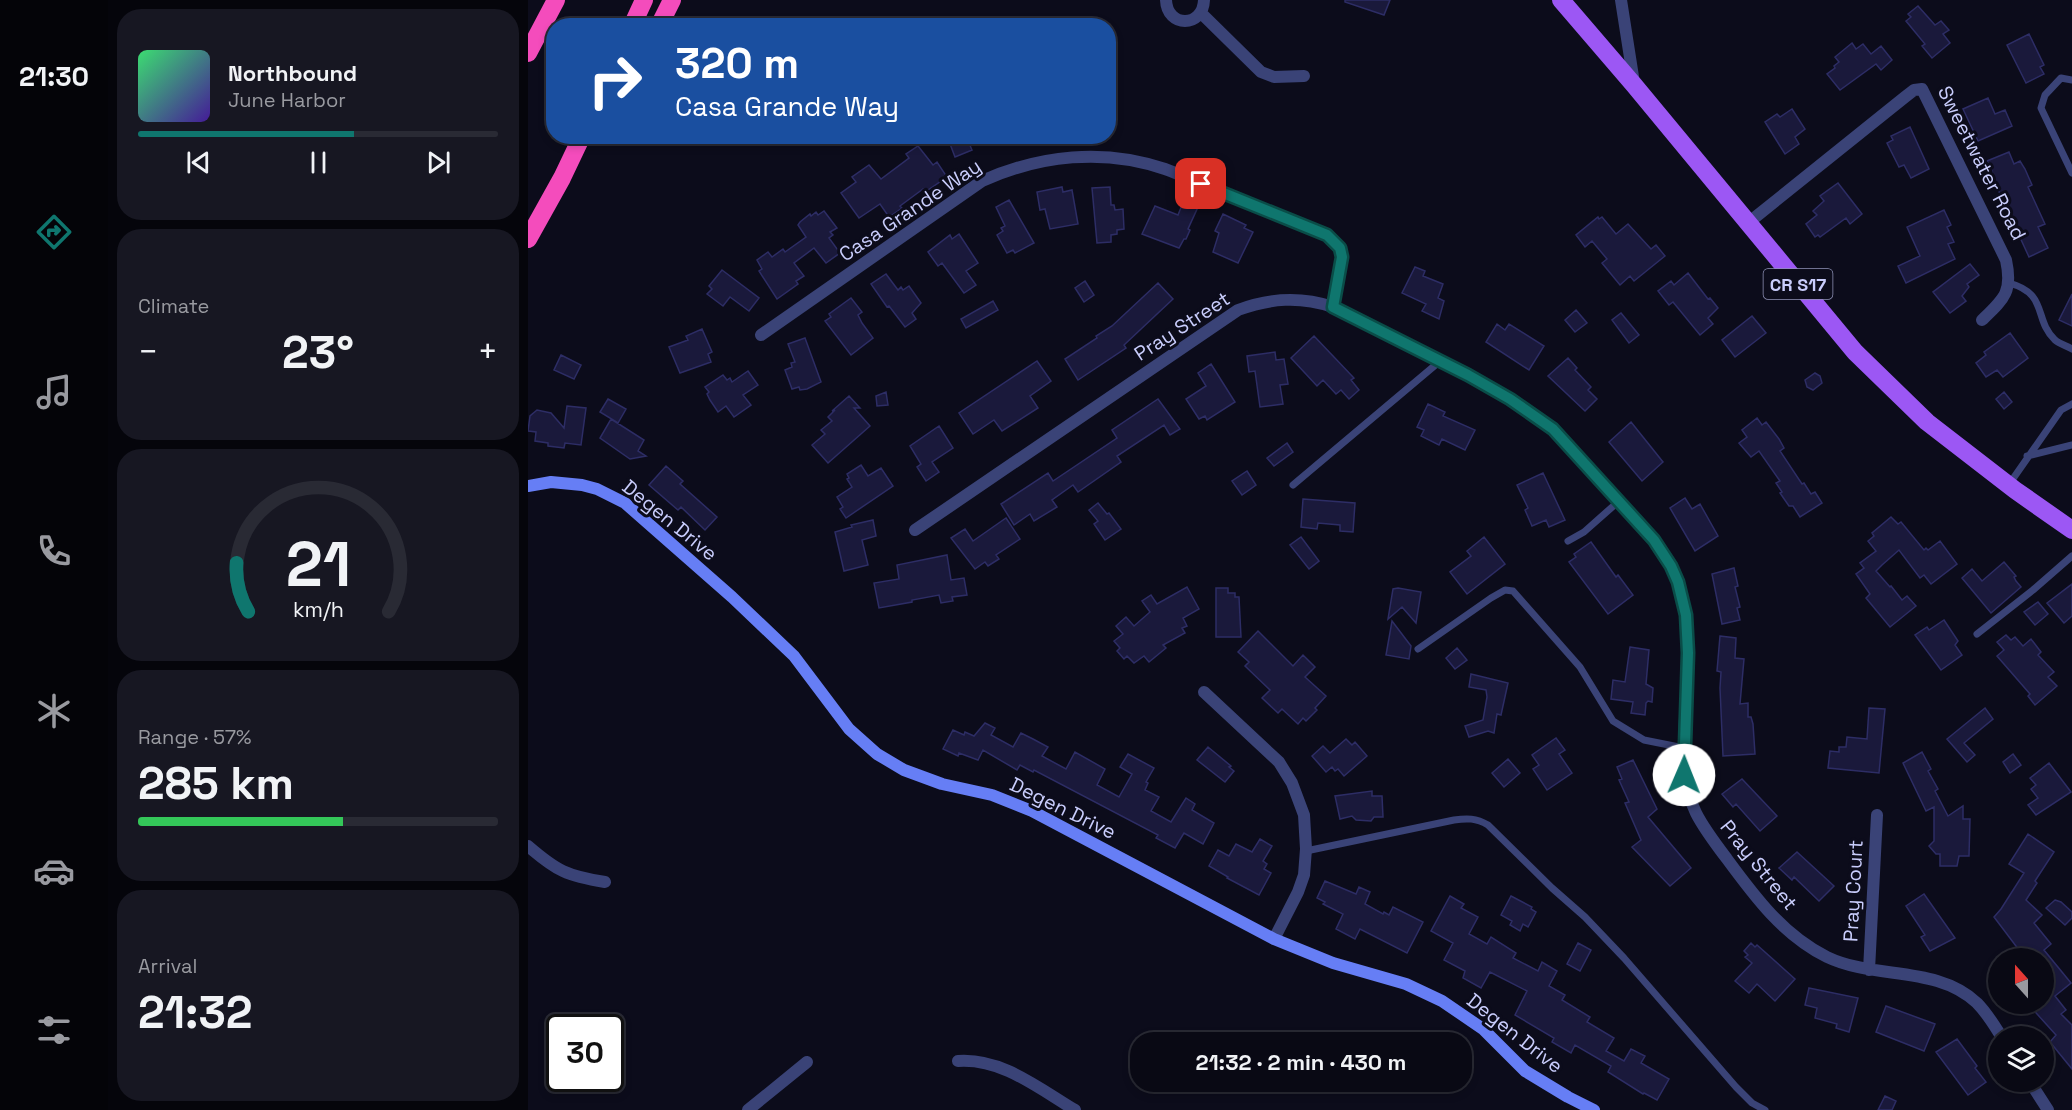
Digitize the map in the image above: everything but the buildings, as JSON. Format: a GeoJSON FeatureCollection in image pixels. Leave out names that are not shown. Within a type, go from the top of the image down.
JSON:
{"type":"FeatureCollection","features":[{"type":"Feature","properties":{"kind":"highway"},"geometry":{"type":"LineString","coordinates":[[546,18],[556,0]]}},
{"type":"Feature","properties":{"kind":"highway"},"geometry":{"type":"LineString","coordinates":[[636,18],[644,0]]}},
{"type":"Feature","properties":{"kind":"highway"},"geometry":{"type":"LineString","coordinates":[[662,18],[672,0]]}},
{"type":"Feature","properties":{"kind":"highway"},"geometry":{"type":"LineString","coordinates":[[528,53],[546,19]]}},
{"type":"Feature","properties":{"kind":"highway"},"geometry":{"type":"LineString","coordinates":[[528,239],[578,144]]}},
{"type":"Feature","properties":{"kind":"highway"},"geometry":{"type":"LineString","coordinates":[[562,178],[585,144]]}},
{"type":"Feature","properties":{"kind":"main road","name":"CR S17"},"geometry":{"type":"LineString","coordinates":[[1561,0],[1855,352],[1927,422],[2008,485],[2072,530]]}},
{"type":"Feature","properties":{"kind":"street"},"geometry":{"type":"LineString","coordinates":[[1166,0],[1169,12],[1178,20],[1191,20],[1201,13],[1204,0]]}},
{"type":"Feature","properties":{"kind":"street"},"geometry":{"type":"LineString","coordinates":[[1621,0],[1634,85]]}},
{"type":"Feature","properties":{"kind":"street"},"geometry":{"type":"LineString","coordinates":[[1201,13],[1261,72],[1274,76],[1304,76]]}},
{"type":"Feature","properties":{"kind":"street","name":"Sweetwater Road"},"geometry":{"type":"LineString","coordinates":[[1748,223],[1914,90],[1922,89],[2006,260],[2009,284]]}},
{"type":"Feature","properties":{"kind":"street","name":"Casa Grande Way"},"geometry":{"type":"LineString","coordinates":[[761,335],[982,181],[1021,165],[1042,160],[1084,156],[1125,159],[1165,169],[1327,235],[1340,248],[1342,257],[1333,307]]}},
{"type":"Feature","properties":{"kind":"street"},"geometry":{"type":"LineString","coordinates":[[1982,320],[2002,300],[2009,284]]}},
{"type":"Feature","properties":{"kind":"street","name":"Pray Street"},"geometry":{"type":"LineString","coordinates":[[915,530],[1238,310],[1282,299],[1312,301],[1333,307],[1468,375],[1510,399],[1553,429],[1654,540],[1671,566],[1683,598],[1688,634],[1684,748],[1684,775],[1688,794],[1695,813],[1757,900],[1784,927],[1812,949],[1841,963],[1869,970],[1935,980],[1960,990],[1985,1012],[1994,1026]]}},
{"type":"Feature","properties":{"kind":"street","name":"Degen Drive"},"geometry":{"type":"LineString","coordinates":[[528,486],[551,482],[582,485],[597,489],[625,503],[732,597],[794,656],[849,729],[877,753],[904,770],[942,784],[992,795],[1032,811],[1274,939],[1333,963],[1406,984],[1442,1000],[1483,1029],[1525,1071],[1594,1110]]}},
{"type":"Feature","properties":{"kind":"street"},"geometry":{"type":"LineString","coordinates":[[1204,692],[1279,762],[1292,783],[1304,815],[1306,851],[1304,875],[1274,939]]}},
{"type":"Feature","properties":{"kind":"street","name":"Pray Court"},"geometry":{"type":"LineString","coordinates":[[1869,970],[1877,814]]}},
{"type":"Feature","properties":{"kind":"street"},"geometry":{"type":"LineString","coordinates":[[528,846],[552,867],[576,878],[605,882]]}},
{"type":"Feature","properties":{"kind":"street"},"geometry":{"type":"LineString","coordinates":[[957,1061],[974,1060],[1002,1067],[1075,1110]]}},
{"type":"Feature","properties":{"kind":"street"},"geometry":{"type":"LineString","coordinates":[[748,1110],[807,1062]]}},
{"type":"Feature","properties":{"kind":"street"},"geometry":{"type":"LineString","coordinates":[[2036,1092],[2048,1110]]}},
{"type":"Feature","properties":{"kind":"lane"},"geometry":{"type":"LineString","coordinates":[[2072,80],[2061,78],[2045,95],[2041,108],[2072,173]]}},
{"type":"Feature","properties":{"kind":"lane"},"geometry":{"type":"LineString","coordinates":[[2009,284],[2023,287],[2033,296],[2048,331],[2056,341],[2072,349]]}},
{"type":"Feature","properties":{"kind":"lane"},"geometry":{"type":"LineString","coordinates":[[1293,485],[1439,362]]}},
{"type":"Feature","properties":{"kind":"lane"},"geometry":{"type":"LineString","coordinates":[[2008,485],[2061,410],[2071,403]]}},
{"type":"Feature","properties":{"kind":"lane"},"geometry":{"type":"LineString","coordinates":[[2027,456],[2072,445]]}},
{"type":"Feature","properties":{"kind":"lane"},"geometry":{"type":"LineString","coordinates":[[1568,540],[1584,531],[1619,501]]}},
{"type":"Feature","properties":{"kind":"lane"},"geometry":{"type":"LineString","coordinates":[[1977,634],[2072,556]]}},
{"type":"Feature","properties":{"kind":"lane"},"geometry":{"type":"LineString","coordinates":[[1418,649],[1491,598],[1505,590],[1513,591],[1576,662],[1613,721],[1644,740],[1684,748]]}},
{"type":"Feature","properties":{"kind":"lane"},"geometry":{"type":"LineString","coordinates":[[1306,851],[1444,821],[1466,818],[1488,825],[1585,917],[1737,1088],[1752,1103],[1765,1110]]}},
{"type":"Feature","properties":{"kind":"route"},"geometry":{"type":"LineString","coordinates":[[1201,184],[1327,235],[1340,248],[1342,257],[1333,307],[1468,375],[1510,399],[1553,429],[1654,540],[1671,566],[1678,582],[1686,615],[1688,653],[1684,775]]}}]}
